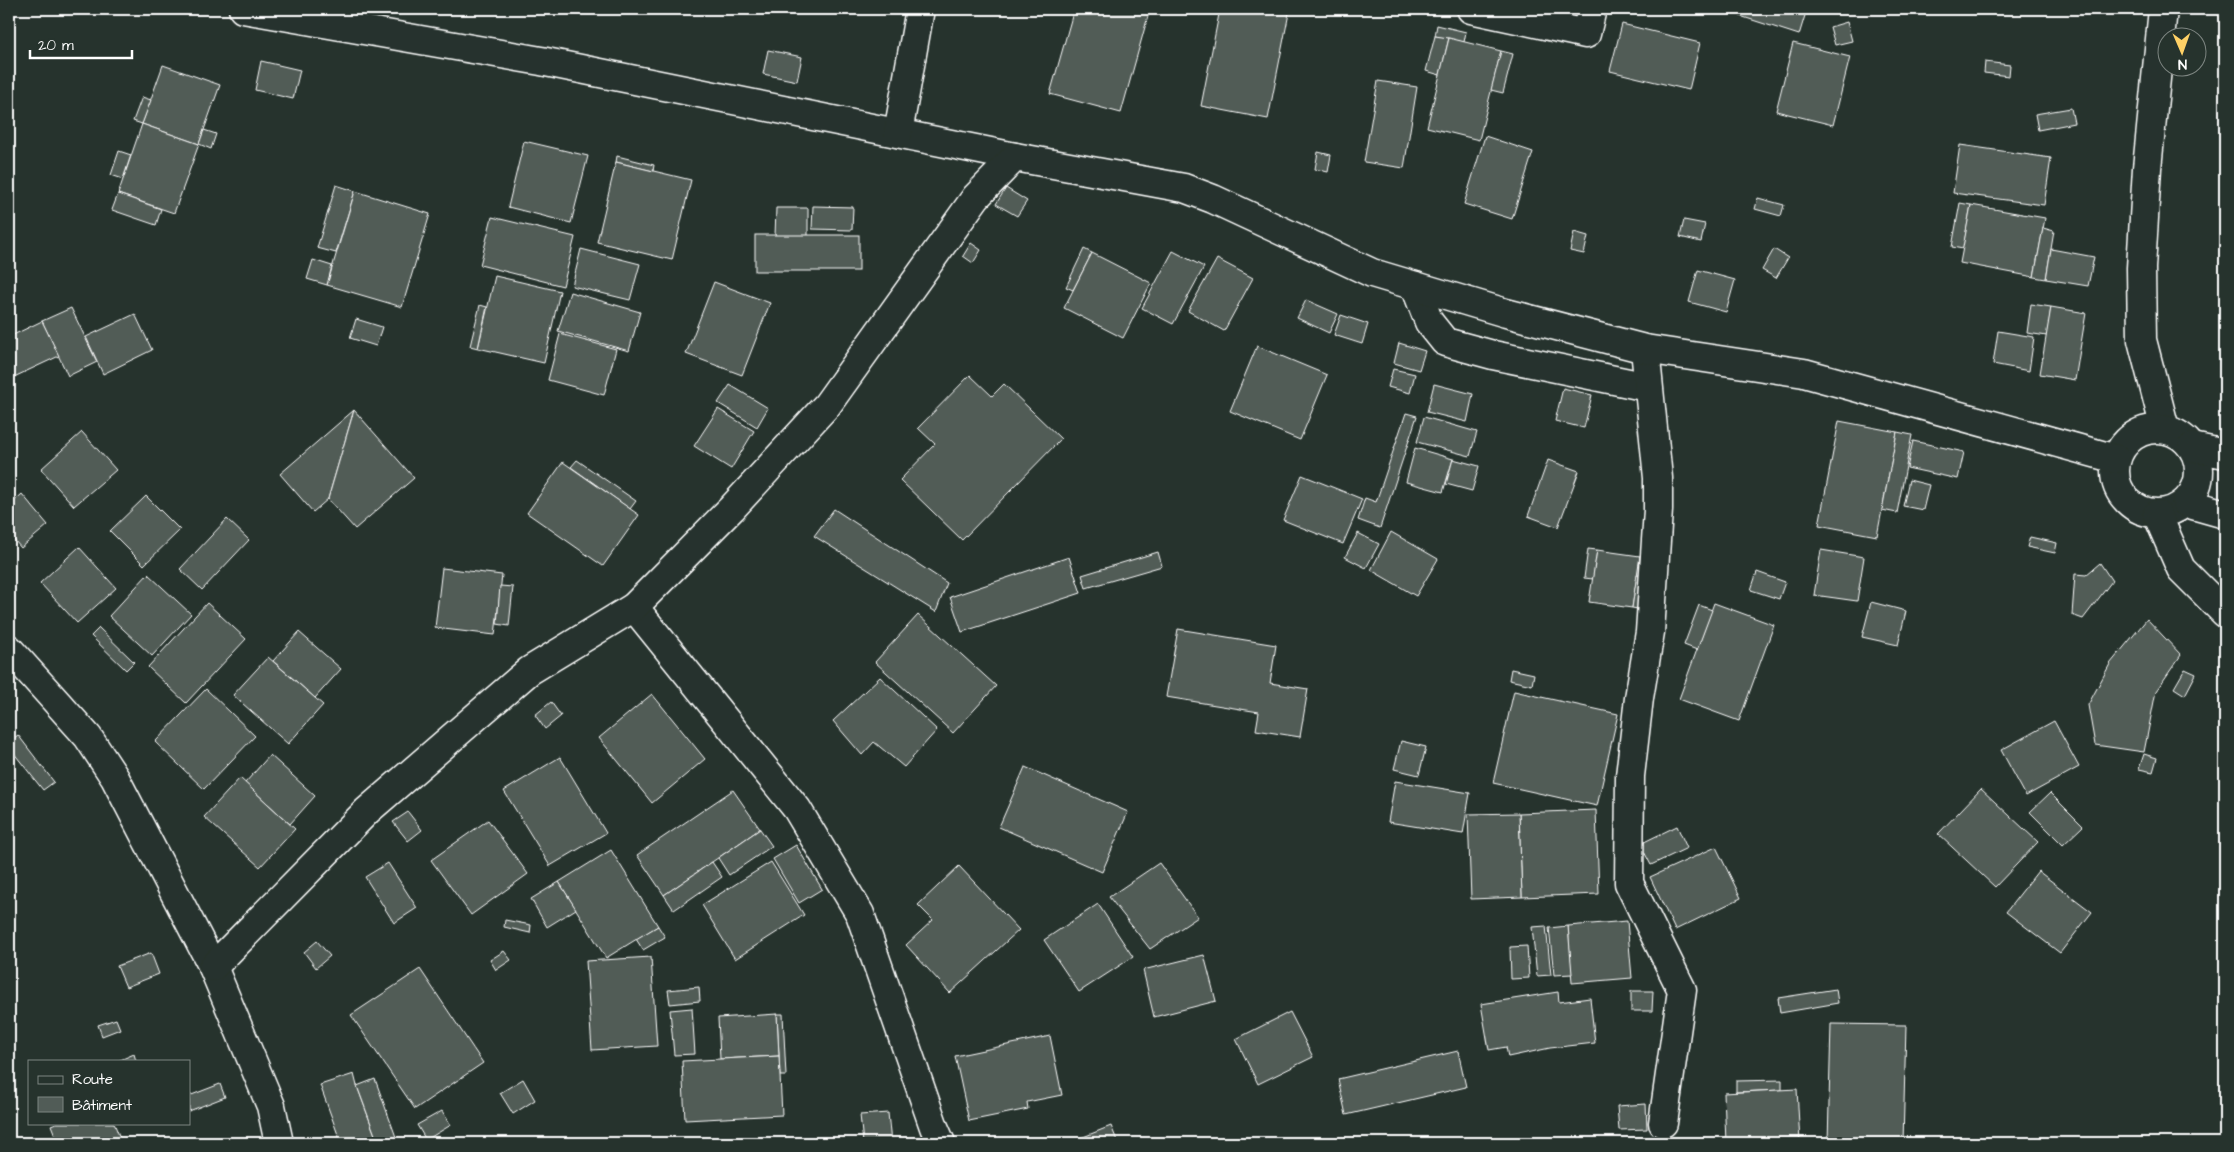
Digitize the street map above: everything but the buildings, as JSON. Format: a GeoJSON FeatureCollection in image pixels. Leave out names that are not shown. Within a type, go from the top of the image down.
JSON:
{"type":"FeatureCollection","features":[{"type":"Feature","properties":{"kind":"street"},"geometry":{"type":"LineString","coordinates":[[243,9],[542,61],[1015,157],[1184,188],[1213,199],[1372,273],[1506,313],[1645,349],[1804,373],[2116,459]]}},
{"type":"Feature","properties":{"kind":"street"},"geometry":{"type":"LineString","coordinates":[[898,133],[920,9]]}},
{"type":"Feature","properties":{"kind":"street"},"geometry":{"type":"LineString","coordinates":[[1471,9],[1586,34],[1592,9]]}},
{"type":"Feature","properties":{"kind":"street"},"geometry":{"type":"LineString","coordinates":[[2163,9],[2147,168],[2141,268],[2142,340],[2165,429]]}},
{"type":"Feature","properties":{"kind":"street"},"geometry":{"type":"LineString","coordinates":[[213,966],[367,811],[528,671],[634,607],[732,508],[827,404],[976,197],[1015,157]]}},
{"type":"Feature","properties":{"kind":"street"},"geometry":{"type":"LineString","coordinates":[[1415,286],[1430,322],[1445,342],[1493,355],[1648,387]]}},
{"type":"Feature","properties":{"kind":"street"},"geometry":{"type":"LineString","coordinates":[[1493,355],[1506,313]]}},
{"type":"Feature","properties":{"kind":"street"},"geometry":{"type":"LineString","coordinates":[[1645,349],[1658,478],[1658,510],[1650,632],[1639,698],[1630,776],[1629,883],[1682,990],[1663,1123]]}},
{"type":"Feature","properties":{"kind":"street"},"geometry":{"type":"LineString","coordinates":[[2149,429],[2165,429],[2180,436],[2192,447],[2198,460],[2200,476],[2196,491],[2186,503],[2173,511],[2157,514],[2142,511],[2128,503],[2118,490],[2114,475],[2116,459],[2123,446],[2135,435],[2149,429]]}},
{"type":"Feature","properties":{"kind":"street"},"geometry":{"type":"LineString","coordinates":[[2192,447],[2225,454]]}},
{"type":"Feature","properties":{"kind":"street"},"geometry":{"type":"LineString","coordinates":[[2186,503],[2225,514]]}},
{"type":"Feature","properties":{"kind":"street"},"geometry":{"type":"LineString","coordinates":[[2157,514],[2181,569],[2225,613]]}},
{"type":"Feature","properties":{"kind":"street"},"geometry":{"type":"LineString","coordinates":[[634,607],[797,810],[860,914],[934,1127],[942,1143]]}},
{"type":"Feature","properties":{"kind":"street"},"geometry":{"type":"LineString","coordinates":[[9,649],[88,737],[115,778],[213,966],[271,1106],[279,1143]]}}]}
